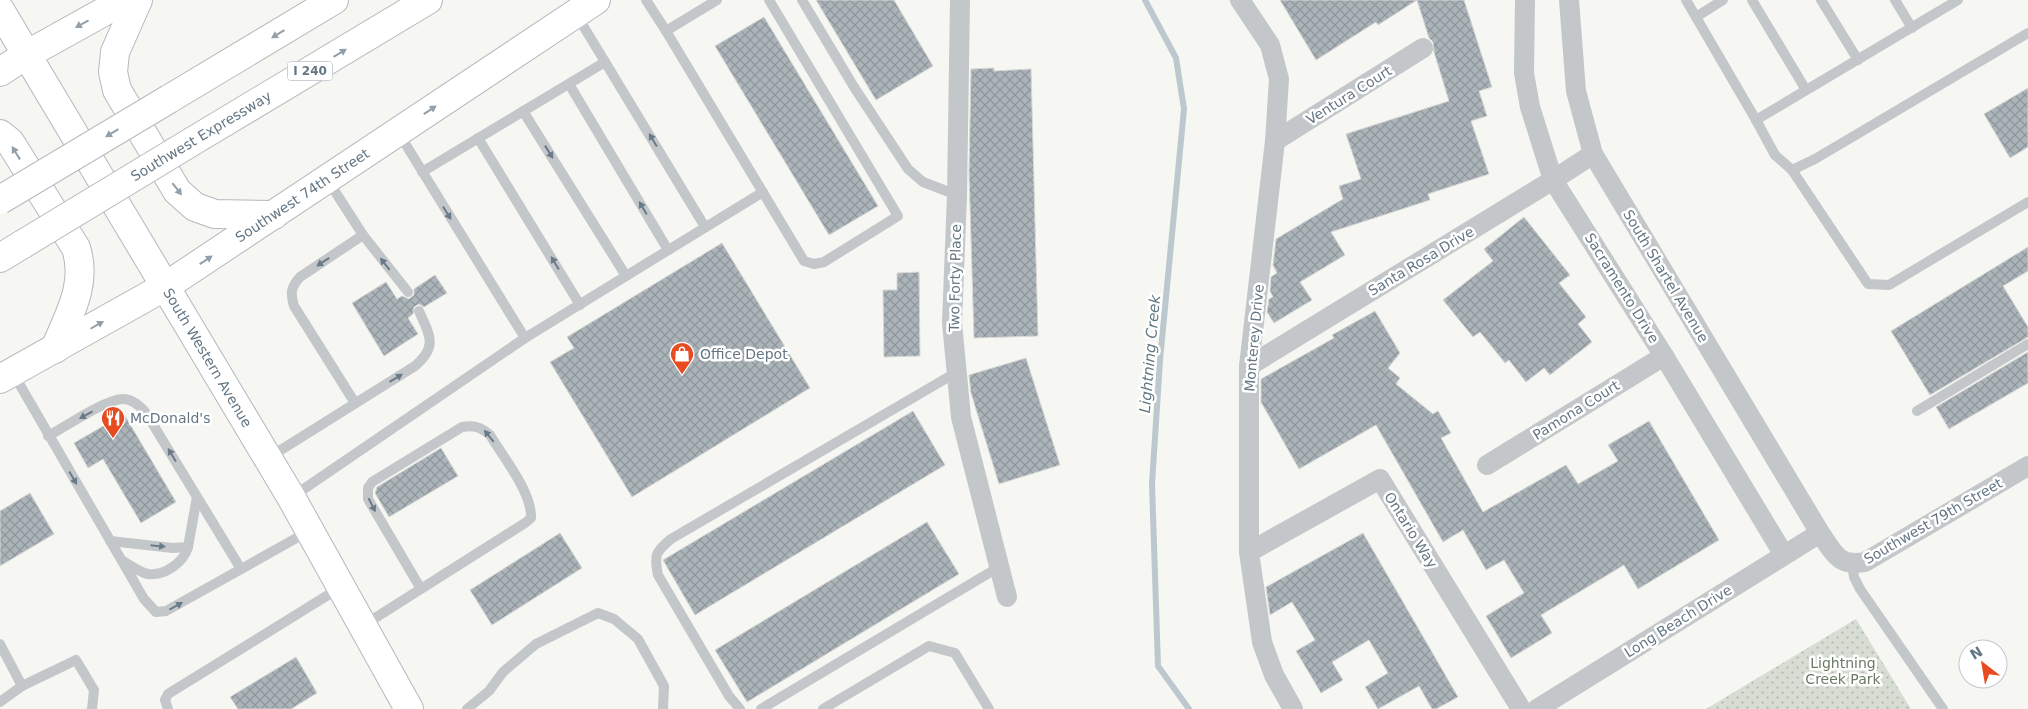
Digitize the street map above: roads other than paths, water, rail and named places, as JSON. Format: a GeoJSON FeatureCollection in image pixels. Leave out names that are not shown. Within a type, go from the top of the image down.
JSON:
{"type":"FeatureCollection","features":[{"type":"Feature","properties":{"kind":"main road"},"geometry":{"type":"LineString","coordinates":[[0,72],[26,55],[125,0]]}},
{"type":"Feature","properties":{"kind":"main road"},"geometry":{"type":"LineString","coordinates":[[138,0],[116,52],[113,72],[117,90],[177,191],[196,207],[215,214],[274,215]]}},
{"type":"Feature","properties":{"kind":"main road"},"geometry":{"type":"LineString","coordinates":[[0,200],[334,0]]}},
{"type":"Feature","properties":{"kind":"main road","name":"Southwest Expressway"},"geometry":{"type":"LineString","coordinates":[[0,258],[428,0]]}},
{"type":"Feature","properties":{"kind":"main road","name":"Southwest 74th Street"},"geometry":{"type":"LineString","coordinates":[[6,375],[166,286],[586,7]]}},
{"type":"Feature","properties":{"kind":"main road","name":"South Western Avenue"},"geometry":{"type":"LineString","coordinates":[[0,10],[292,498],[363,625],[403,707]]}},
{"type":"Feature","properties":{"kind":"main road"},"geometry":{"type":"LineString","coordinates":[[0,134],[10,142],[76,248],[79,257],[81,277],[79,288],[55,349]]}},
{"type":"Feature","properties":{"kind":"street","name":"Monterey Drive"},"geometry":{"type":"LineString","coordinates":[[1240,0],[1270,45],[1279,79],[1274,141],[1248,366],[1249,552],[1262,642],[1274,675],[1293,709]]}},
{"type":"Feature","properties":{"kind":"street","name":"Sacramento Drive"},"geometry":{"type":"LineString","coordinates":[[1525,0],[1524,73],[1530,107],[1553,180],[1664,356],[1784,555]]}},
{"type":"Feature","properties":{"kind":"street","name":"South Shartel Avenue"},"geometry":{"type":"LineString","coordinates":[[1569,0],[1576,90],[1593,154],[1820,533]]}},
{"type":"Feature","properties":{"kind":"street","name":"Two Forty Place"},"geometry":{"type":"LineString","coordinates":[[958,4],[957,195],[952,323],[956,372],[961,417],[1007,597]]}},
{"type":"Feature","properties":{"kind":"street","name":"Ventura Court"},"geometry":{"type":"LineString","coordinates":[[1274,141],[1423,48]]}},
{"type":"Feature","properties":{"kind":"street","name":"Santa Rosa Drive"},"geometry":{"type":"LineString","coordinates":[[1248,366],[1593,154]]}},
{"type":"Feature","properties":{"kind":"street","name":"Pamona Court"},"geometry":{"type":"LineString","coordinates":[[1487,465],[1664,356]]}},
{"type":"Feature","properties":{"kind":"street","name":"Southwest 79th Street"},"geometry":{"type":"LineString","coordinates":[[1820,533],[1840,560],[1852,564],[1866,562],[2028,466]]}},
{"type":"Feature","properties":{"kind":"street","name":"Ontario Way"},"geometry":{"type":"LineString","coordinates":[[1249,552],[1380,479],[1521,709]]}},
{"type":"Feature","properties":{"kind":"street","name":"Long Beach Drive"},"geometry":{"type":"LineString","coordinates":[[1537,709],[1820,533]]}},
{"type":"Feature","properties":{"kind":"lane"},"geometry":{"type":"LineString","coordinates":[[646,0],[804,261],[814,264],[824,262],[898,216],[769,0]]}},
{"type":"Feature","properties":{"kind":"lane"},"geometry":{"type":"LineString","coordinates":[[666,31],[717,0]]}},
{"type":"Feature","properties":{"kind":"lane"},"geometry":{"type":"LineString","coordinates":[[802,0],[854,87],[908,169],[924,182],[957,195]]}},
{"type":"Feature","properties":{"kind":"lane"},"geometry":{"type":"LineString","coordinates":[[1686,0],[1775,155],[1792,170],[1868,284],[1889,284],[2028,202]]}},
{"type":"Feature","properties":{"kind":"lane"},"geometry":{"type":"LineString","coordinates":[[1696,17],[1723,0]]}},
{"type":"Feature","properties":{"kind":"lane"},"geometry":{"type":"LineString","coordinates":[[1752,0],[1806,90]]}},
{"type":"Feature","properties":{"kind":"lane"},"geometry":{"type":"LineString","coordinates":[[1821,0],[1858,60]]}},
{"type":"Feature","properties":{"kind":"lane"},"geometry":{"type":"LineString","coordinates":[[1895,0],[1912,28]]}},
{"type":"Feature","properties":{"kind":"lane"},"geometry":{"type":"LineString","coordinates":[[1756,120],[1958,0]]}},
{"type":"Feature","properties":{"kind":"lane"},"geometry":{"type":"LineString","coordinates":[[586,7],[605,62],[706,227]]}},
{"type":"Feature","properties":{"kind":"lane"},"geometry":{"type":"LineString","coordinates":[[1792,170],[1815,159],[2028,32]]}},
{"type":"Feature","properties":{"kind":"lane"},"geometry":{"type":"LineString","coordinates":[[422,172],[605,62]]}},
{"type":"Feature","properties":{"kind":"lane"},"geometry":{"type":"LineString","coordinates":[[569,84],[668,250]]}},
{"type":"Feature","properties":{"kind":"lane"},"geometry":{"type":"LineString","coordinates":[[523,111],[626,276]]}},
{"type":"Feature","properties":{"kind":"lane"},"geometry":{"type":"LineString","coordinates":[[397,132],[525,338]]}},
{"type":"Feature","properties":{"kind":"lane"},"geometry":{"type":"LineString","coordinates":[[478,138],[580,305]]}},
{"type":"Feature","properties":{"kind":"lane"},"geometry":{"type":"LineString","coordinates":[[326,178],[363,235],[408,292]]}},
{"type":"Feature","properties":{"kind":"lane"},"geometry":{"type":"LineString","coordinates":[[292,498],[525,338],[763,192]]}},
{"type":"Feature","properties":{"kind":"lane"},"geometry":{"type":"LineString","coordinates":[[355,403],[294,306],[290,294],[294,284],[300,277],[363,235]]}},
{"type":"Feature","properties":{"kind":"lane"},"geometry":{"type":"LineString","coordinates":[[268,458],[425,358],[430,346],[428,331],[419,311]]}},
{"type":"Feature","properties":{"kind":"lane"},"geometry":{"type":"LineString","coordinates":[[1917,411],[2028,344]]}},
{"type":"Feature","properties":{"kind":"lane"},"geometry":{"type":"LineString","coordinates":[[740,709],[729,696],[658,575],[654,560],[659,549],[671,539],[956,372]]}},
{"type":"Feature","properties":{"kind":"lane"},"geometry":{"type":"LineString","coordinates":[[6,375],[48,436],[149,607],[156,612],[166,611],[310,530]]}},
{"type":"Feature","properties":{"kind":"lane"},"geometry":{"type":"LineString","coordinates":[[48,436],[112,401],[125,399],[140,406],[241,570]]}},
{"type":"Feature","properties":{"kind":"lane"},"geometry":{"type":"LineString","coordinates":[[363,625],[422,589],[531,518],[531,510],[526,495],[490,435],[482,427],[471,425],[462,427],[372,482],[368,488],[368,499],[422,589]]}},
{"type":"Feature","properties":{"kind":"lane"},"geometry":{"type":"LineString","coordinates":[[120,559],[142,572],[155,574],[177,564],[186,555],[197,497]]}},
{"type":"Feature","properties":{"kind":"lane"},"geometry":{"type":"LineString","coordinates":[[110,541],[173,548],[188,547]]}},
{"type":"Feature","properties":{"kind":"lane"},"geometry":{"type":"LineString","coordinates":[[1852,564],[1854,577],[1860,589],[1943,709]]}},
{"type":"Feature","properties":{"kind":"lane"},"geometry":{"type":"LineString","coordinates":[[761,709],[999,567]]}},
{"type":"Feature","properties":{"kind":"lane"},"geometry":{"type":"LineString","coordinates":[[167,704],[168,694],[342,586]]}},
{"type":"Feature","properties":{"kind":"lane"},"geometry":{"type":"LineString","coordinates":[[468,709],[490,691],[503,672],[536,644],[598,613],[614,619],[638,639],[664,686],[663,709]]}},
{"type":"Feature","properties":{"kind":"lane"},"geometry":{"type":"LineString","coordinates":[[0,644],[13,665],[22,686]]}},
{"type":"Feature","properties":{"kind":"lane"},"geometry":{"type":"LineString","coordinates":[[823,709],[929,646],[955,652],[989,709]]}},
{"type":"Feature","properties":{"kind":"lane"},"geometry":{"type":"LineString","coordinates":[[0,702],[22,686],[76,660],[94,690],[92,709]]}},
{"type":"Feature","properties":{"kind":"waterway","name":"Lightning Creek"},"geometry":{"type":"LineString","coordinates":[[1145,0],[1176,58],[1184,109],[1160,360],[1152,484],[1158,666],[1189,709]]}},
{"type":"Feature","properties":{"kind":"place","name":"Office Depot"},"geometry":{"type":"Point","coordinates":[682,375]}},
{"type":"Feature","properties":{"kind":"place","name":"McDonald's"},"geometry":{"type":"Point","coordinates":[113,439]}},
{"type":"Feature","properties":{"kind":"park label","name":"Lightning Creek Park"},"geometry":{"type":"Point","coordinates":[1843,672]}}]}
